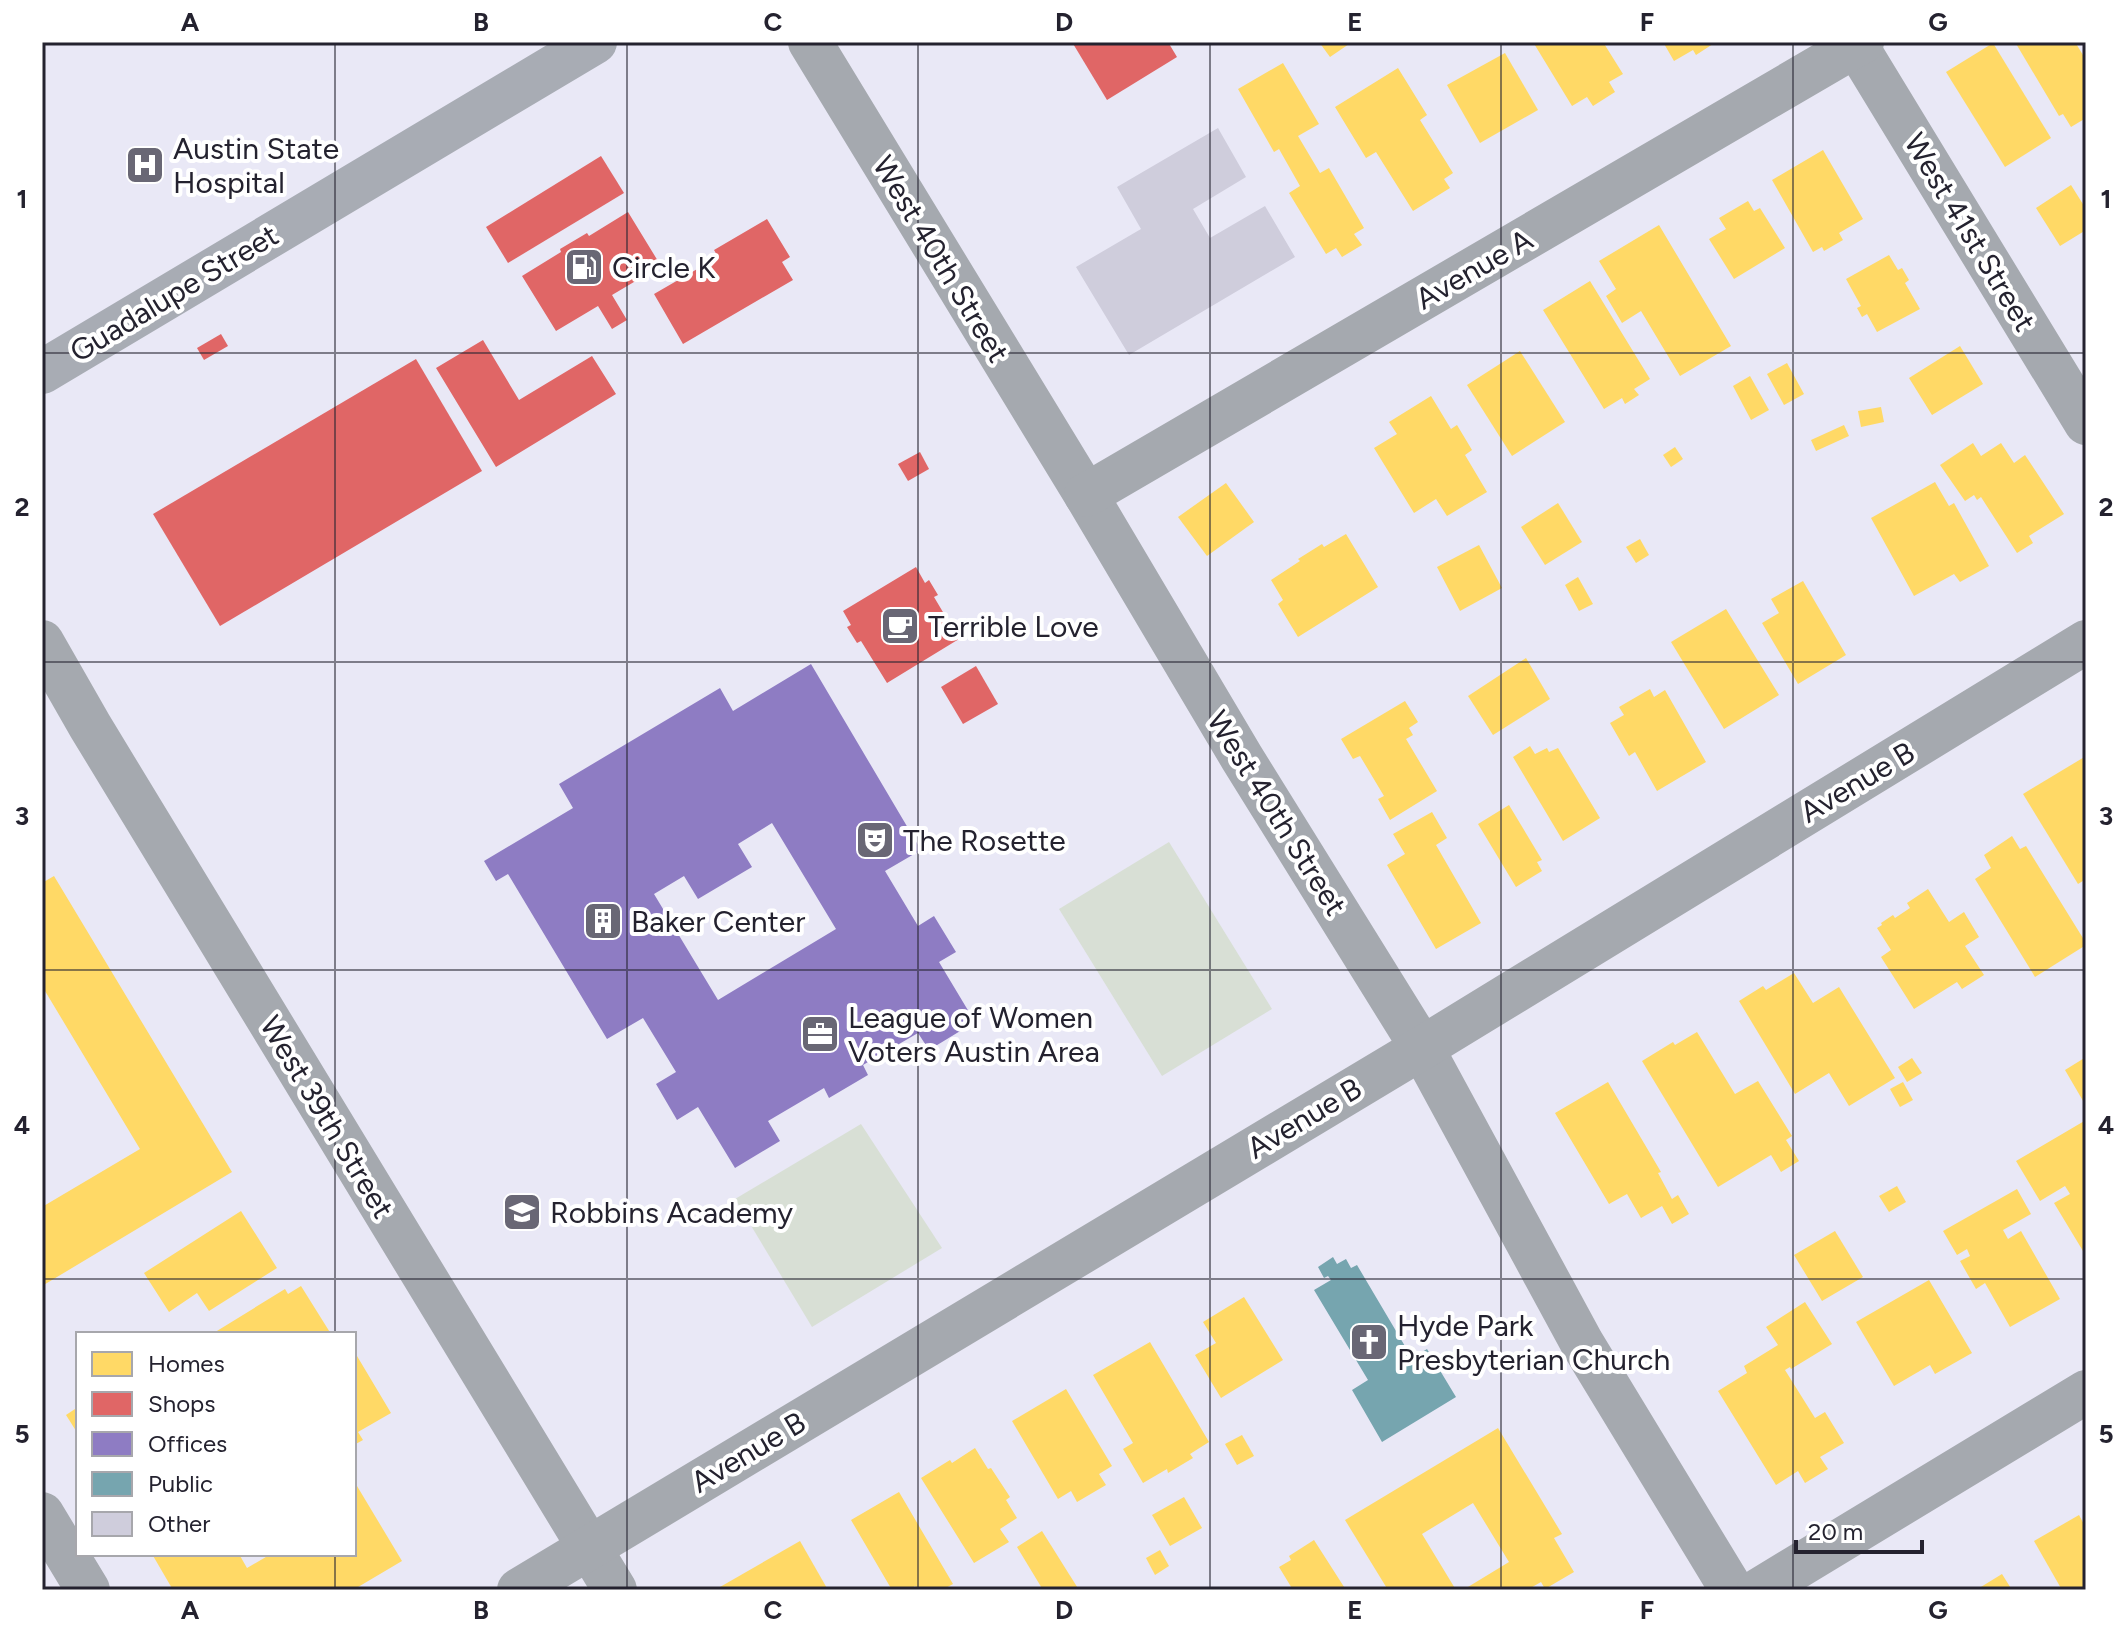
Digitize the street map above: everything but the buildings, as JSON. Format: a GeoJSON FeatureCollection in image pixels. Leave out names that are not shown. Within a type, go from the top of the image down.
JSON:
{"type":"FeatureCollection","features":[{"type":"Feature","properties":{"kind":"main road","name":"Guadalupe Street"},"geometry":{"type":"LineString","coordinates":[[42,372],[595,42]]}},
{"type":"Feature","properties":{"kind":"street","name":"West 40th Street"},"geometry":{"type":"LineString","coordinates":[[810,42],[1242,758],[1422,1048],[1582,1343],[1732,1590]]}},
{"type":"Feature","properties":{"kind":"street","name":"Avenue A"},"geometry":{"type":"LineString","coordinates":[[1086,495],[1858,43]]}},
{"type":"Feature","properties":{"kind":"street","name":"West 41st Street"},"geometry":{"type":"LineString","coordinates":[[1858,43],[2086,423]]}},
{"type":"Feature","properties":{"kind":"street","name":"West 39th Street"},"geometry":{"type":"LineString","coordinates":[[42,642],[98,740],[615,1590]]}},
{"type":"Feature","properties":{"kind":"street","name":"Avenue B"},"geometry":{"type":"LineString","coordinates":[[519,1590],[1422,1048],[2086,642]]}},
{"type":"Feature","properties":{"kind":"street"},"geometry":{"type":"LineString","coordinates":[[1759,1590],[2086,1392]]}},
{"type":"Feature","properties":{"kind":"street"},"geometry":{"type":"LineString","coordinates":[[42,1514],[88,1590]]}},
{"type":"Feature","properties":{"kind":"shaded area"},"geometry":{"type":"Polygon","coordinates":[[[1169,842],[1272,1009],[1162,1076],[1059,909],[1169,842]]]}},
{"type":"Feature","properties":{"kind":"shaded area"},"geometry":{"type":"Polygon","coordinates":[[[861,1124],[942,1248],[812,1327],[735,1199],[861,1124]]]}},
{"type":"Feature","properties":{"kind":"place","name":"Austin State Hospital"},"geometry":{"type":"Point","coordinates":[145,165]}},
{"type":"Feature","properties":{"kind":"place","name":"Circle K"},"geometry":{"type":"Point","coordinates":[584,267]}},
{"type":"Feature","properties":{"kind":"place","name":"Terrible Love"},"geometry":{"type":"Point","coordinates":[900,626]}},
{"type":"Feature","properties":{"kind":"place","name":"The Rosette"},"geometry":{"type":"Point","coordinates":[875,840]}},
{"type":"Feature","properties":{"kind":"place","name":"Baker Center"},"geometry":{"type":"Point","coordinates":[603,921]}},
{"type":"Feature","properties":{"kind":"place","name":"League of Women Voters Austin Area"},"geometry":{"type":"Point","coordinates":[820,1034]}},
{"type":"Feature","properties":{"kind":"place","name":"Robbins Academy"},"geometry":{"type":"Point","coordinates":[522,1212]}},
{"type":"Feature","properties":{"kind":"place","name":"Hyde Park Presbyterian Church"},"geometry":{"type":"Point","coordinates":[1369,1342]}}]}
